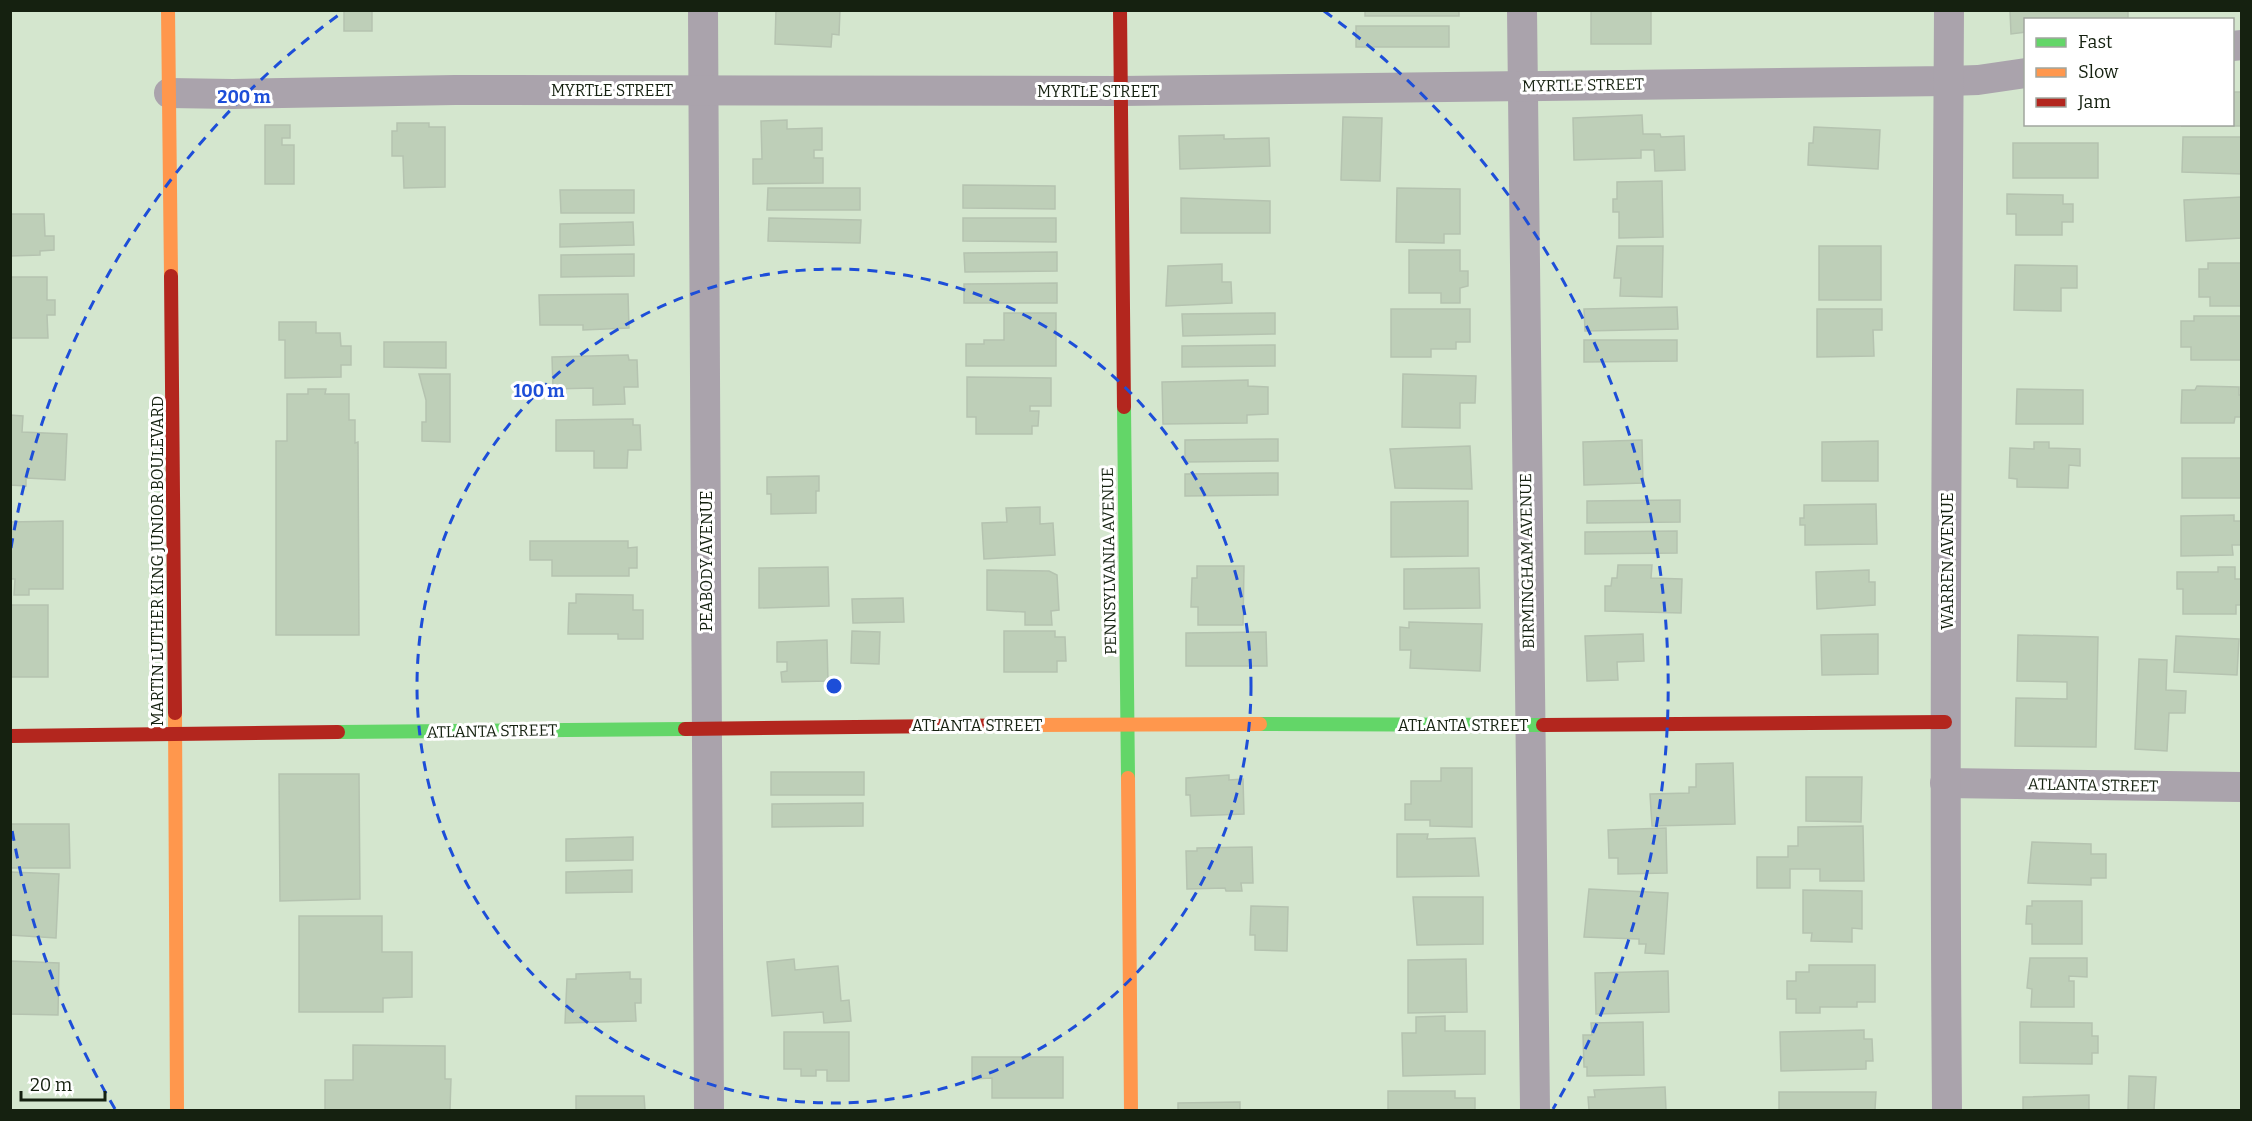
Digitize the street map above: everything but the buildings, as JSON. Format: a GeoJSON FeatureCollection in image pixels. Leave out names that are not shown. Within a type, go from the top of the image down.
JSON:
{"type":"FeatureCollection","features":[{"type":"Feature","properties":{"kind":"street","name":"MARTIN LUTHER KING JUNIOR BOULEVARD"},"geometry":{"type":"LineString","coordinates":[[168,10],[177,1110]]}},
{"type":"Feature","properties":{"kind":"street","name":"PEABODY AVENUE"},"geometry":{"type":"LineString","coordinates":[[703,10],[709,1110]]}},
{"type":"Feature","properties":{"kind":"street","name":"PENNSYLVANIA AVENUE"},"geometry":{"type":"LineString","coordinates":[[1120,10],[1131,1110]]}},
{"type":"Feature","properties":{"kind":"street","name":"BIRMINGHAM AVENUE"},"geometry":{"type":"LineString","coordinates":[[1522,10],[1535,1110]]}},
{"type":"Feature","properties":{"kind":"street","name":"WARREN AVENUE"},"geometry":{"type":"LineString","coordinates":[[1947,1110],[1944,722],[1947,607],[1949,10]]}},
{"type":"Feature","properties":{"kind":"street","name":"MYRTLE STREET"},"geometry":{"type":"LineString","coordinates":[[169,93],[455,90],[1120,91],[1949,81],[2024,74]]}},
{"type":"Feature","properties":{"kind":"street","name":"ATLANTA STREET"},"geometry":{"type":"LineString","coordinates":[[10,736],[1128,724],[1529,725],[1944,722]]}},
{"type":"Feature","properties":{"kind":"street","name":"ATLANTA STREET"},"geometry":{"type":"LineString","coordinates":[[1945,783],[2241,787]]}},
{"type":"Feature","properties":{"kind":"traffic: fast"},"geometry":{"type":"LineString","coordinates":[[1124,407],[1128,778]]}},
{"type":"Feature","properties":{"kind":"traffic: fast"},"geometry":{"type":"LineString","coordinates":[[1260,724],[1543,725]]}},
{"type":"Feature","properties":{"kind":"traffic: fast"},"geometry":{"type":"LineString","coordinates":[[338,732],[685,729]]}},
{"type":"Feature","properties":{"kind":"traffic: slow"},"geometry":{"type":"LineString","coordinates":[[168,10],[171,276]]}},
{"type":"Feature","properties":{"kind":"traffic: slow"},"geometry":{"type":"LineString","coordinates":[[175,713],[177,1110]]}},
{"type":"Feature","properties":{"kind":"traffic: slow"},"geometry":{"type":"LineString","coordinates":[[1034,725],[1260,724]]}},
{"type":"Feature","properties":{"kind":"traffic: slow"},"geometry":{"type":"LineString","coordinates":[[1128,778],[1131,1110]]}},
{"type":"Feature","properties":{"kind":"traffic: jam"},"geometry":{"type":"LineString","coordinates":[[1120,10],[1124,407]]}},
{"type":"Feature","properties":{"kind":"traffic: jam"},"geometry":{"type":"LineString","coordinates":[[171,276],[175,713]]}},
{"type":"Feature","properties":{"kind":"traffic: jam"},"geometry":{"type":"LineString","coordinates":[[1543,725],[1945,722]]}},
{"type":"Feature","properties":{"kind":"traffic: jam"},"geometry":{"type":"LineString","coordinates":[[685,729],[1034,725]]}},
{"type":"Feature","properties":{"kind":"traffic: jam"},"geometry":{"type":"LineString","coordinates":[[10,736],[338,732]]}}]}
